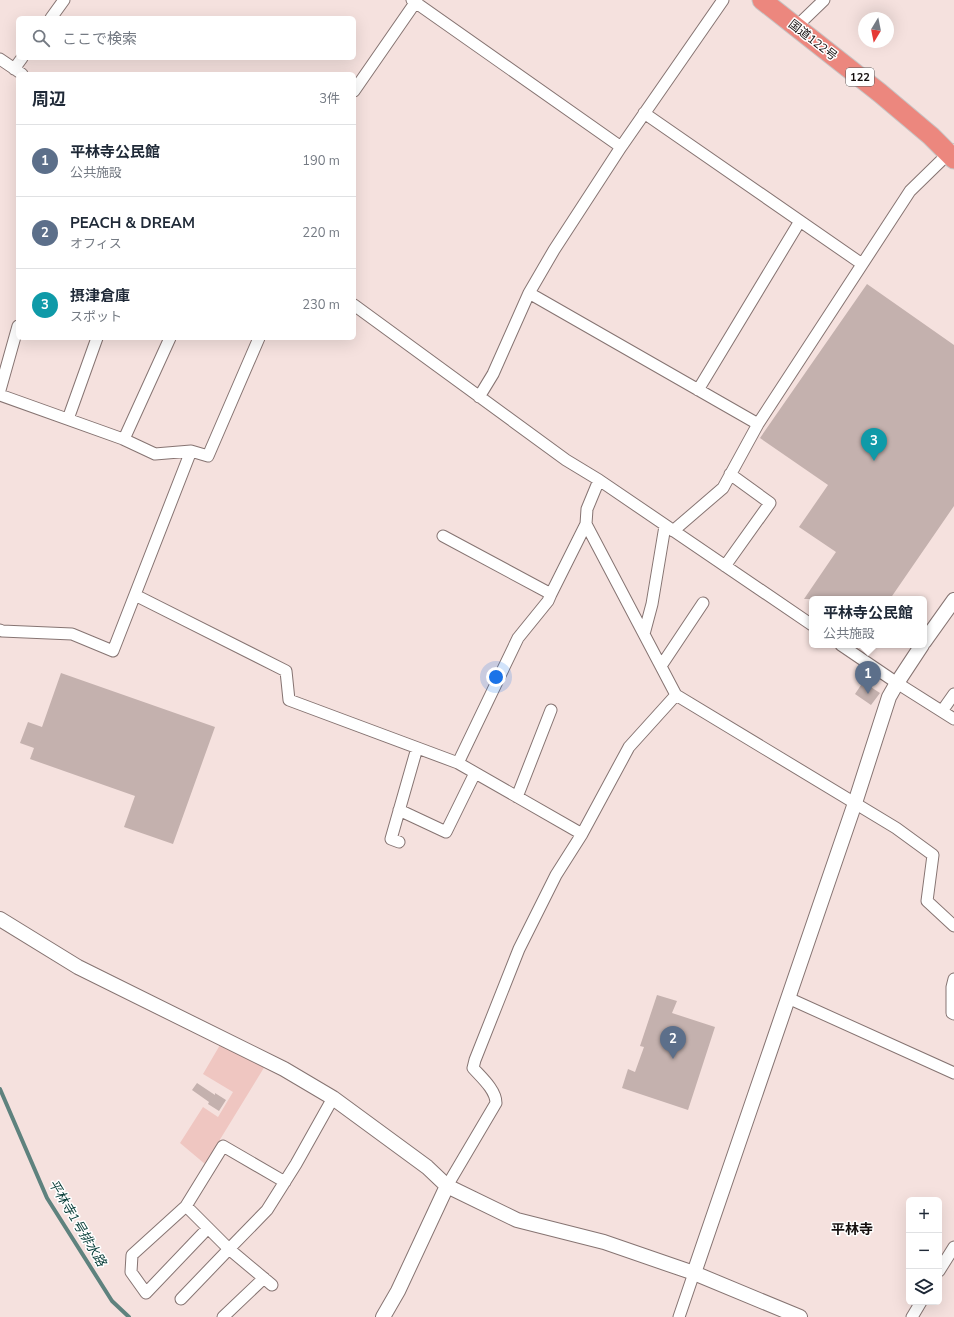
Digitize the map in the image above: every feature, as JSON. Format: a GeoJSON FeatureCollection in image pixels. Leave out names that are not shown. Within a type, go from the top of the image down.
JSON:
{"type":"FeatureCollection","features":[{"type":"Feature","properties":{"kind":"highway","name":"国道122号"},"geometry":{"type":"LineString","coordinates":[[762,0],[886,98],[952,153]]}},
{"type":"Feature","properties":{"kind":"street"},"geometry":{"type":"LineString","coordinates":[[52,16],[64,0]]}},
{"type":"Feature","properties":{"kind":"street"},"geometry":{"type":"LineString","coordinates":[[479,397],[493,374],[529,294],[554,250],[621,147],[723,0]]}},
{"type":"Feature","properties":{"kind":"street"},"geometry":{"type":"LineString","coordinates":[[796,27],[824,0]]}},
{"type":"Feature","properties":{"kind":"street"},"geometry":{"type":"LineString","coordinates":[[356,88],[415,1],[621,147]]}},
{"type":"Feature","properties":{"kind":"street"},"geometry":{"type":"LineString","coordinates":[[0,59],[18,71],[21,60]]}},
{"type":"Feature","properties":{"kind":"street"},"geometry":{"type":"LineString","coordinates":[[644,113],[862,264]]}},
{"type":"Feature","properties":{"kind":"street"},"geometry":{"type":"LineString","coordinates":[[644,634],[669,529],[722,488],[758,424],[910,191],[952,153]]}},
{"type":"Feature","properties":{"kind":"street"},"geometry":{"type":"LineString","coordinates":[[698,390],[800,221]]}},
{"type":"Feature","properties":{"kind":"street"},"geometry":{"type":"LineString","coordinates":[[529,294],[758,424]]}},
{"type":"Feature","properties":{"kind":"street"},"geometry":{"type":"LineString","coordinates":[[356,306],[566,460],[599,480],[809,623]]}},
{"type":"Feature","properties":{"kind":"street"},"geometry":{"type":"LineString","coordinates":[[0,390],[16,333]]}},
{"type":"Feature","properties":{"kind":"street"},"geometry":{"type":"LineString","coordinates":[[68,420],[96,340]]}},
{"type":"Feature","properties":{"kind":"street"},"geometry":{"type":"LineString","coordinates":[[124,439],[169,340]]}},
{"type":"Feature","properties":{"kind":"street"},"geometry":{"type":"LineString","coordinates":[[0,395],[124,439],[155,454],[191,451],[208,456],[257,340]]}},
{"type":"Feature","properties":{"kind":"street"},"geometry":{"type":"LineString","coordinates":[[0,630],[72,634],[113,651],[191,451]]}},
{"type":"Feature","properties":{"kind":"street"},"geometry":{"type":"LineString","coordinates":[[725,566],[770,503],[730,474]]}},
{"type":"Feature","properties":{"kind":"street"},"geometry":{"type":"LineString","coordinates":[[458,763],[518,638],[548,601],[586,524],[588,509],[599,480]]}},
{"type":"Feature","properties":{"kind":"street"},"geometry":{"type":"LineString","coordinates":[[586,524],[676,695],[856,803],[896,828],[933,855],[927,901],[954,926]]}},
{"type":"Feature","properties":{"kind":"street"},"geometry":{"type":"LineString","coordinates":[[443,536],[551,594]]}},
{"type":"Feature","properties":{"kind":"street"},"geometry":{"type":"LineString","coordinates":[[135,595],[286,671],[290,700],[458,763],[582,834]]}},
{"type":"Feature","properties":{"kind":"street"},"geometry":{"type":"LineString","coordinates":[[927,638],[954,600]]}},
{"type":"Feature","properties":{"kind":"street"},"geometry":{"type":"LineString","coordinates":[[661,666],[703,604]]}},
{"type":"Feature","properties":{"kind":"street"},"geometry":{"type":"LineString","coordinates":[[846,648],[897,683],[954,719]]}},
{"type":"Feature","properties":{"kind":"street"},"geometry":{"type":"LineString","coordinates":[[679,1317],[856,803],[889,697],[920,648]]}},
{"type":"Feature","properties":{"kind":"street"},"geometry":{"type":"LineString","coordinates":[[942,711],[954,694]]}},
{"type":"Feature","properties":{"kind":"street"},"geometry":{"type":"LineString","coordinates":[[383,1317],[398,1291],[447,1186],[496,1103],[496,1098],[491,1089],[473,1068],[519,949],[556,875],[582,834],[629,747],[676,695]]}},
{"type":"Feature","properties":{"kind":"street"},"geometry":{"type":"LineString","coordinates":[[516,796],[551,710]]}},
{"type":"Feature","properties":{"kind":"street"},"geometry":{"type":"LineString","coordinates":[[398,842],[391,839],[417,748]]}},
{"type":"Feature","properties":{"kind":"street"},"geometry":{"type":"LineString","coordinates":[[399,810],[446,832],[475,774]]}},
{"type":"Feature","properties":{"kind":"street"},"geometry":{"type":"LineString","coordinates":[[0,919],[78,967],[284,1069],[333,1098],[426,1167],[447,1186],[517,1220],[604,1242],[694,1273],[800,1317]]}},
{"type":"Feature","properties":{"kind":"street"},"geometry":{"type":"LineString","coordinates":[[954,979],[952,987],[952,1013],[954,1014]]}},
{"type":"Feature","properties":{"kind":"street"},"geometry":{"type":"LineString","coordinates":[[788,998],[954,1073]]}},
{"type":"Feature","properties":{"kind":"street"},"geometry":{"type":"LineString","coordinates":[[181,1299],[267,1210],[333,1098]]}},
{"type":"Feature","properties":{"kind":"street"},"geometry":{"type":"LineString","coordinates":[[208,1228],[146,1293],[131,1272],[132,1255],[186,1206],[223,1146],[284,1182]]}},
{"type":"Feature","properties":{"kind":"street"},"geometry":{"type":"LineString","coordinates":[[186,1206],[230,1249],[268,1282],[223,1317]]}},
{"type":"Feature","properties":{"kind":"street"},"geometry":{"type":"LineString","coordinates":[[940,1269],[954,1247]]}},
{"type":"Feature","properties":{"kind":"street"},"geometry":{"type":"LineString","coordinates":[[912,1317],[919,1305]]}},
{"type":"Feature","properties":{"kind":"shaded area"},"geometry":{"type":"Polygon","coordinates":[[[220,1045],[265,1066],[205,1164],[180,1143],[203,1107],[218,1117],[233,1092],[203,1074],[220,1045]]]}},
{"type":"Feature","properties":{"kind":"building"},"geometry":{"type":"Polygon","coordinates":[[[867,284],[954,345],[954,506],[892,596],[809,596],[809,599],[804,599],[836,552],[799,527],[828,485],[760,438],[867,284]]]}},
{"type":"Feature","properties":{"kind":"building"},"geometry":{"type":"Polygon","coordinates":[[[61,673],[215,727],[173,844],[124,827],[135,796],[30,759],[34,748],[20,743],[28,722],[42,727],[61,673]]]}},
{"type":"Feature","properties":{"kind":"building"},"geometry":{"type":"Polygon","coordinates":[[[863,682],[880,693],[871,705],[855,694],[863,682]]]}},
{"type":"Feature","properties":{"kind":"building"},"geometry":{"type":"Polygon","coordinates":[[[657,995],[677,1001],[672,1013],[715,1027],[688,1110],[622,1088],[628,1069],[635,1072],[644,1047],[640,1046],[657,995]]]}},
{"type":"Feature","properties":{"kind":"building"},"geometry":{"type":"Polygon","coordinates":[[[197,1083],[215,1095],[215,1093],[226,1100],[219,1111],[208,1104],[209,1102],[192,1090],[197,1083]]]}},
{"type":"Feature","properties":{"kind":"waterway","name":"平林寺1号排水路"},"geometry":{"type":"LineString","coordinates":[[0,1089],[47,1198],[112,1301],[129,1317]]}},
{"type":"Feature","properties":{"kind":"place","name":"摂津倉庫"},"geometry":{"type":"Point","coordinates":[874,461]}},
{"type":"Feature","properties":{"kind":"place","name":"平林寺公民館"},"geometry":{"type":"Point","coordinates":[868,694]}},
{"type":"Feature","properties":{"kind":"place","name":"PEACH & DREAM"},"geometry":{"type":"Point","coordinates":[673,1059]}},
{"type":"Feature","properties":{"kind":"district","name":"平林寺"},"geometry":{"type":"Point","coordinates":[852,1229]}}]}
